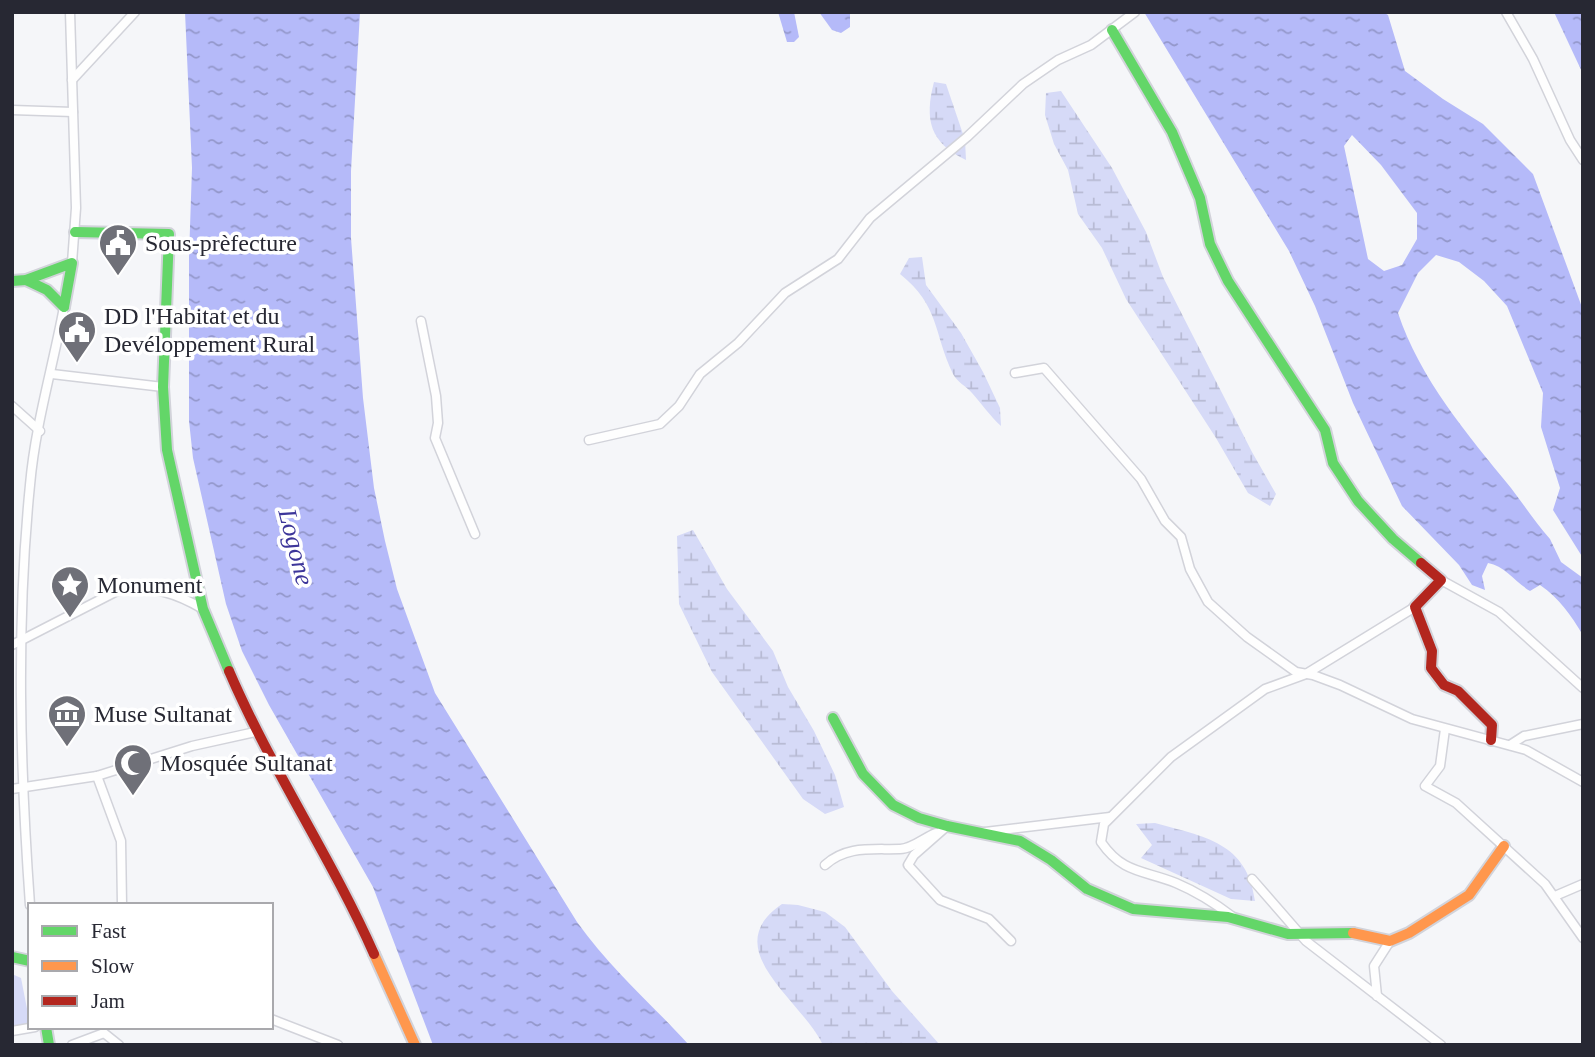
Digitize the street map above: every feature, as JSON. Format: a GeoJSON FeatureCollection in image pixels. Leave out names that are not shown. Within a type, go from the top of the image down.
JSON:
{"type":"FeatureCollection","features":[{"type":"Feature","properties":{"kind":"main road"},"geometry":{"type":"LineString","coordinates":[[1112,30],[1172,132],[1199,198],[1210,244],[1228,281],[1325,430],[1333,463],[1367,511],[1393,539],[1441,580],[1415,607],[1416,623],[1431,644],[1434,657],[1431,668],[1444,685],[1458,691],[1492,725],[1491,740]]}},
{"type":"Feature","properties":{"kind":"main road"},"geometry":{"type":"LineString","coordinates":[[75,232],[169,234],[163,387],[167,450],[174,491],[203,609],[256,732],[348,895],[415,1045]]}},
{"type":"Feature","properties":{"kind":"main road"},"geometry":{"type":"LineString","coordinates":[[12,281],[26,280],[72,263]]}},
{"type":"Feature","properties":{"kind":"main road"},"geometry":{"type":"LineString","coordinates":[[64,307],[72,263]]}},
{"type":"Feature","properties":{"kind":"main road"},"geometry":{"type":"LineString","coordinates":[[26,280],[47,290],[64,307]]}},
{"type":"Feature","properties":{"kind":"main road"},"geometry":{"type":"LineString","coordinates":[[833,718],[863,774],[882,796],[906,812],[942,829],[1003,835],[1036,850],[1087,889],[1117,904],[1149,912],[1235,919],[1282,933],[1301,935],[1344,931],[1390,941],[1409,933],[1469,895],[1504,846]]}},
{"type":"Feature","properties":{"kind":"street"},"geometry":{"type":"LineString","coordinates":[[70,12],[75,232],[72,263]]}},
{"type":"Feature","properties":{"kind":"street"},"geometry":{"type":"LineString","coordinates":[[72,80],[135,12]]}},
{"type":"Feature","properties":{"kind":"street"},"geometry":{"type":"LineString","coordinates":[[589,440],[660,424],[680,406],[700,374],[738,343],[785,293],[838,259],[870,218],[967,137],[1023,84],[1112,30],[1135,12]]}},
{"type":"Feature","properties":{"kind":"street"},"geometry":{"type":"LineString","coordinates":[[1506,12],[1533,59],[1570,140],[1583,160]]}},
{"type":"Feature","properties":{"kind":"street"},"geometry":{"type":"LineString","coordinates":[[12,110],[74,112]]}},
{"type":"Feature","properties":{"kind":"street"},"geometry":{"type":"LineString","coordinates":[[30,903],[17,788],[17,644],[30,483],[64,307]]}},
{"type":"Feature","properties":{"kind":"street"},"geometry":{"type":"LineString","coordinates":[[421,321],[436,396],[438,423],[435,438],[475,534]]}},
{"type":"Feature","properties":{"kind":"street"},"geometry":{"type":"LineString","coordinates":[[1015,373],[1044,368],[1080,412],[1112,442],[1154,498],[1166,521],[1181,537],[1190,569],[1208,602],[1247,637],[1296,673],[1340,685],[1412,719],[1526,750],[1583,782]]}},
{"type":"Feature","properties":{"kind":"street"},"geometry":{"type":"LineString","coordinates":[[52,373],[163,387]]}},
{"type":"Feature","properties":{"kind":"street"},"geometry":{"type":"LineString","coordinates":[[12,406],[40,431]]}},
{"type":"Feature","properties":{"kind":"street"},"geometry":{"type":"LineString","coordinates":[[1441,580],[1499,612],[1583,688]]}},
{"type":"Feature","properties":{"kind":"street"},"geometry":{"type":"LineString","coordinates":[[17,644],[121,589],[136,587],[169,592],[203,609]]}},
{"type":"Feature","properties":{"kind":"street"},"geometry":{"type":"LineString","coordinates":[[1235,919],[1177,883],[1125,867],[1113,859],[1101,842],[1104,824],[1171,757],[1206,729],[1265,689],[1306,674],[1415,607]]}},
{"type":"Feature","properties":{"kind":"street"},"geometry":{"type":"LineString","coordinates":[[1510,745],[1524,736],[1583,724]]}},
{"type":"Feature","properties":{"kind":"street"},"geometry":{"type":"LineString","coordinates":[[1565,728],[1583,731]]}},
{"type":"Feature","properties":{"kind":"street"},"geometry":{"type":"LineString","coordinates":[[1445,729],[1440,766],[1425,786],[1456,803],[1504,846],[1555,896],[1583,938]]}},
{"type":"Feature","properties":{"kind":"street"},"geometry":{"type":"LineString","coordinates":[[17,788],[97,776],[192,746],[256,732]]}},
{"type":"Feature","properties":{"kind":"street"},"geometry":{"type":"LineString","coordinates":[[97,776],[121,841],[122,903]]}},
{"type":"Feature","properties":{"kind":"street"},"geometry":{"type":"LineString","coordinates":[[985,832],[1111,817]]}},
{"type":"Feature","properties":{"kind":"street"},"geometry":{"type":"LineString","coordinates":[[825,865],[836,855],[866,848],[900,849],[942,829]]}},
{"type":"Feature","properties":{"kind":"street"},"geometry":{"type":"LineString","coordinates":[[942,829],[908,865],[940,900],[989,919],[1011,941]]}},
{"type":"Feature","properties":{"kind":"street"},"geometry":{"type":"LineString","coordinates":[[1252,879],[1301,935],[1441,1045]]}},
{"type":"Feature","properties":{"kind":"street"},"geometry":{"type":"LineString","coordinates":[[1555,896],[1583,884]]}},
{"type":"Feature","properties":{"kind":"street"},"geometry":{"type":"LineString","coordinates":[[1377,996],[1374,966],[1390,941]]}},
{"type":"Feature","properties":{"kind":"street"},"geometry":{"type":"LineString","coordinates":[[273,1019],[338,1045]]}},
{"type":"Feature","properties":{"kind":"street"},"geometry":{"type":"LineString","coordinates":[[72,1045],[104,1033],[120,1045]]}},
{"type":"Feature","properties":{"kind":"green space"},"geometry":{"type":"Polygon","coordinates":[[[934,82],[946,84],[965,140],[966,160],[944,146],[933,129],[930,108],[934,82]]]}},
{"type":"Feature","properties":{"kind":"green space"},"geometry":{"type":"Polygon","coordinates":[[[1061,91],[1112,168],[1146,232],[1163,277],[1276,494],[1270,506],[1248,493],[1216,438],[1126,299],[1102,248],[1078,214],[1068,170],[1054,144],[1045,115],[1046,93],[1061,91]]]}},
{"type":"Feature","properties":{"kind":"green space"},"geometry":{"type":"Polygon","coordinates":[[[922,257],[926,285],[961,333],[983,372],[1000,408],[1001,426],[955,377],[929,309],[913,286],[900,274],[909,258],[922,257]]]}},
{"type":"Feature","properties":{"kind":"green space"},"geometry":{"type":"Polygon","coordinates":[[[693,530],[727,589],[773,651],[788,687],[814,731],[835,775],[844,807],[825,814],[803,799],[712,672],[679,604],[677,536],[693,530]]]}},
{"type":"Feature","properties":{"kind":"green space"},"geometry":{"type":"Polygon","coordinates":[[[1155,823],[1207,838],[1233,854],[1243,866],[1255,901],[1231,899],[1141,858],[1152,845],[1136,824],[1155,823]]]}},
{"type":"Feature","properties":{"kind":"green space"},"geometry":{"type":"Polygon","coordinates":[[[782,904],[825,912],[845,927],[892,991],[940,1045],[823,1045],[770,974],[760,956],[757,939],[764,921],[782,904]]]}},
{"type":"Feature","properties":{"kind":"green space"},"geometry":{"type":"Polygon","coordinates":[[[12,974],[21,978],[28,1024],[12,1027],[12,974]]]}},
{"type":"Feature","properties":{"kind":"water","name":"Logone"},"geometry":{"type":"Polygon","coordinates":[[[185,12],[360,12],[351,171],[351,238],[363,398],[374,488],[397,589],[435,693],[577,922],[618,971],[689,1045],[433,1045],[373,887],[269,705],[242,651],[226,604],[193,458],[189,421],[192,168],[185,12]]]}},
{"type":"Feature","properties":{"kind":"water"},"geometry":{"type":"Polygon","coordinates":[[[778,12],[794,12],[799,37],[794,42],[787,42],[778,12]]]}},
{"type":"Feature","properties":{"kind":"water"},"geometry":{"type":"Polygon","coordinates":[[[819,12],[850,12],[850,27],[841,33],[832,30],[819,12]]]}},
{"type":"Feature","properties":{"kind":"water"},"geometry":{"type":"Polygon","coordinates":[[[1144,12],[1383,12],[1388,15],[1405,71],[1483,124],[1533,174],[1583,310],[1583,558],[1553,510],[1560,488],[1541,427],[1543,393],[1507,306],[1484,281],[1459,262],[1436,255],[1418,273],[1398,313],[1419,361],[1446,405],[1550,539],[1561,562],[1583,578],[1583,635],[1564,607],[1540,585],[1530,591],[1505,571],[1488,563],[1482,576],[1485,590],[1472,585],[1459,565],[1402,506],[1353,403],[1315,306],[1289,251],[1144,12]],[[1352,135],[1344,146],[1368,259],[1384,271],[1402,265],[1417,239],[1417,213],[1381,165],[1352,135]]]}},
{"type":"Feature","properties":{"kind":"water"},"geometry":{"type":"Polygon","coordinates":[[[1554,12],[1583,12],[1583,74],[1554,12]]]}},
{"type":"Feature","properties":{"kind":"traffic: fast"},"geometry":{"type":"LineString","coordinates":[[1112,30],[1172,132],[1200,198],[1210,244],[1228,281],[1325,430],[1333,463],[1358,501],[1393,539],[1421,563]]}},
{"type":"Feature","properties":{"kind":"traffic: fast"},"geometry":{"type":"LineString","coordinates":[[75,232],[169,234],[163,387],[167,450],[203,609],[229,671]]}},
{"type":"Feature","properties":{"kind":"traffic: fast"},"geometry":{"type":"LineString","coordinates":[[12,281],[26,280],[72,263],[64,307]]}},
{"type":"Feature","properties":{"kind":"traffic: fast"},"geometry":{"type":"LineString","coordinates":[[26,280],[47,290],[64,307]]}},
{"type":"Feature","properties":{"kind":"traffic: fast"},"geometry":{"type":"LineString","coordinates":[[833,718],[863,774],[893,805],[919,818],[947,826],[1020,841],[1051,860],[1087,889],[1133,909],[1228,917],[1288,934],[1353,933]]}},
{"type":"Feature","properties":{"kind":"traffic: fast"},"geometry":{"type":"LineString","coordinates":[[12,957],[28,961]]}},
{"type":"Feature","properties":{"kind":"traffic: fast"},"geometry":{"type":"LineString","coordinates":[[46,1029],[49,1045]]}},
{"type":"Feature","properties":{"kind":"traffic: slow"},"geometry":{"type":"LineString","coordinates":[[1353,933],[1390,941],[1409,933],[1469,895],[1504,846]]}},
{"type":"Feature","properties":{"kind":"traffic: slow"},"geometry":{"type":"LineString","coordinates":[[374,954],[415,1045]]}},
{"type":"Feature","properties":{"kind":"traffic: jam"},"geometry":{"type":"LineString","coordinates":[[1421,563],[1441,580],[1415,607],[1432,651],[1431,668],[1444,685],[1458,691],[1492,725],[1491,740]]}},
{"type":"Feature","properties":{"kind":"traffic: jam"},"geometry":{"type":"LineString","coordinates":[[229,671],[263,743],[374,954]]}},
{"type":"Feature","properties":{"kind":"place","name":"Sous-prèfecture"},"geometry":{"type":"Point","coordinates":[118,277]}},
{"type":"Feature","properties":{"kind":"place","name":"DD l'Habitat et du Devéloppement Rural"},"geometry":{"type":"Point","coordinates":[77,364]}},
{"type":"Feature","properties":{"kind":"place","name":"Monument"},"geometry":{"type":"Point","coordinates":[70,619]}},
{"type":"Feature","properties":{"kind":"place","name":"Muse Sultanat"},"geometry":{"type":"Point","coordinates":[67,748]}},
{"type":"Feature","properties":{"kind":"place","name":"Mosquée Sultanat"},"geometry":{"type":"Point","coordinates":[133,797]}}]}
